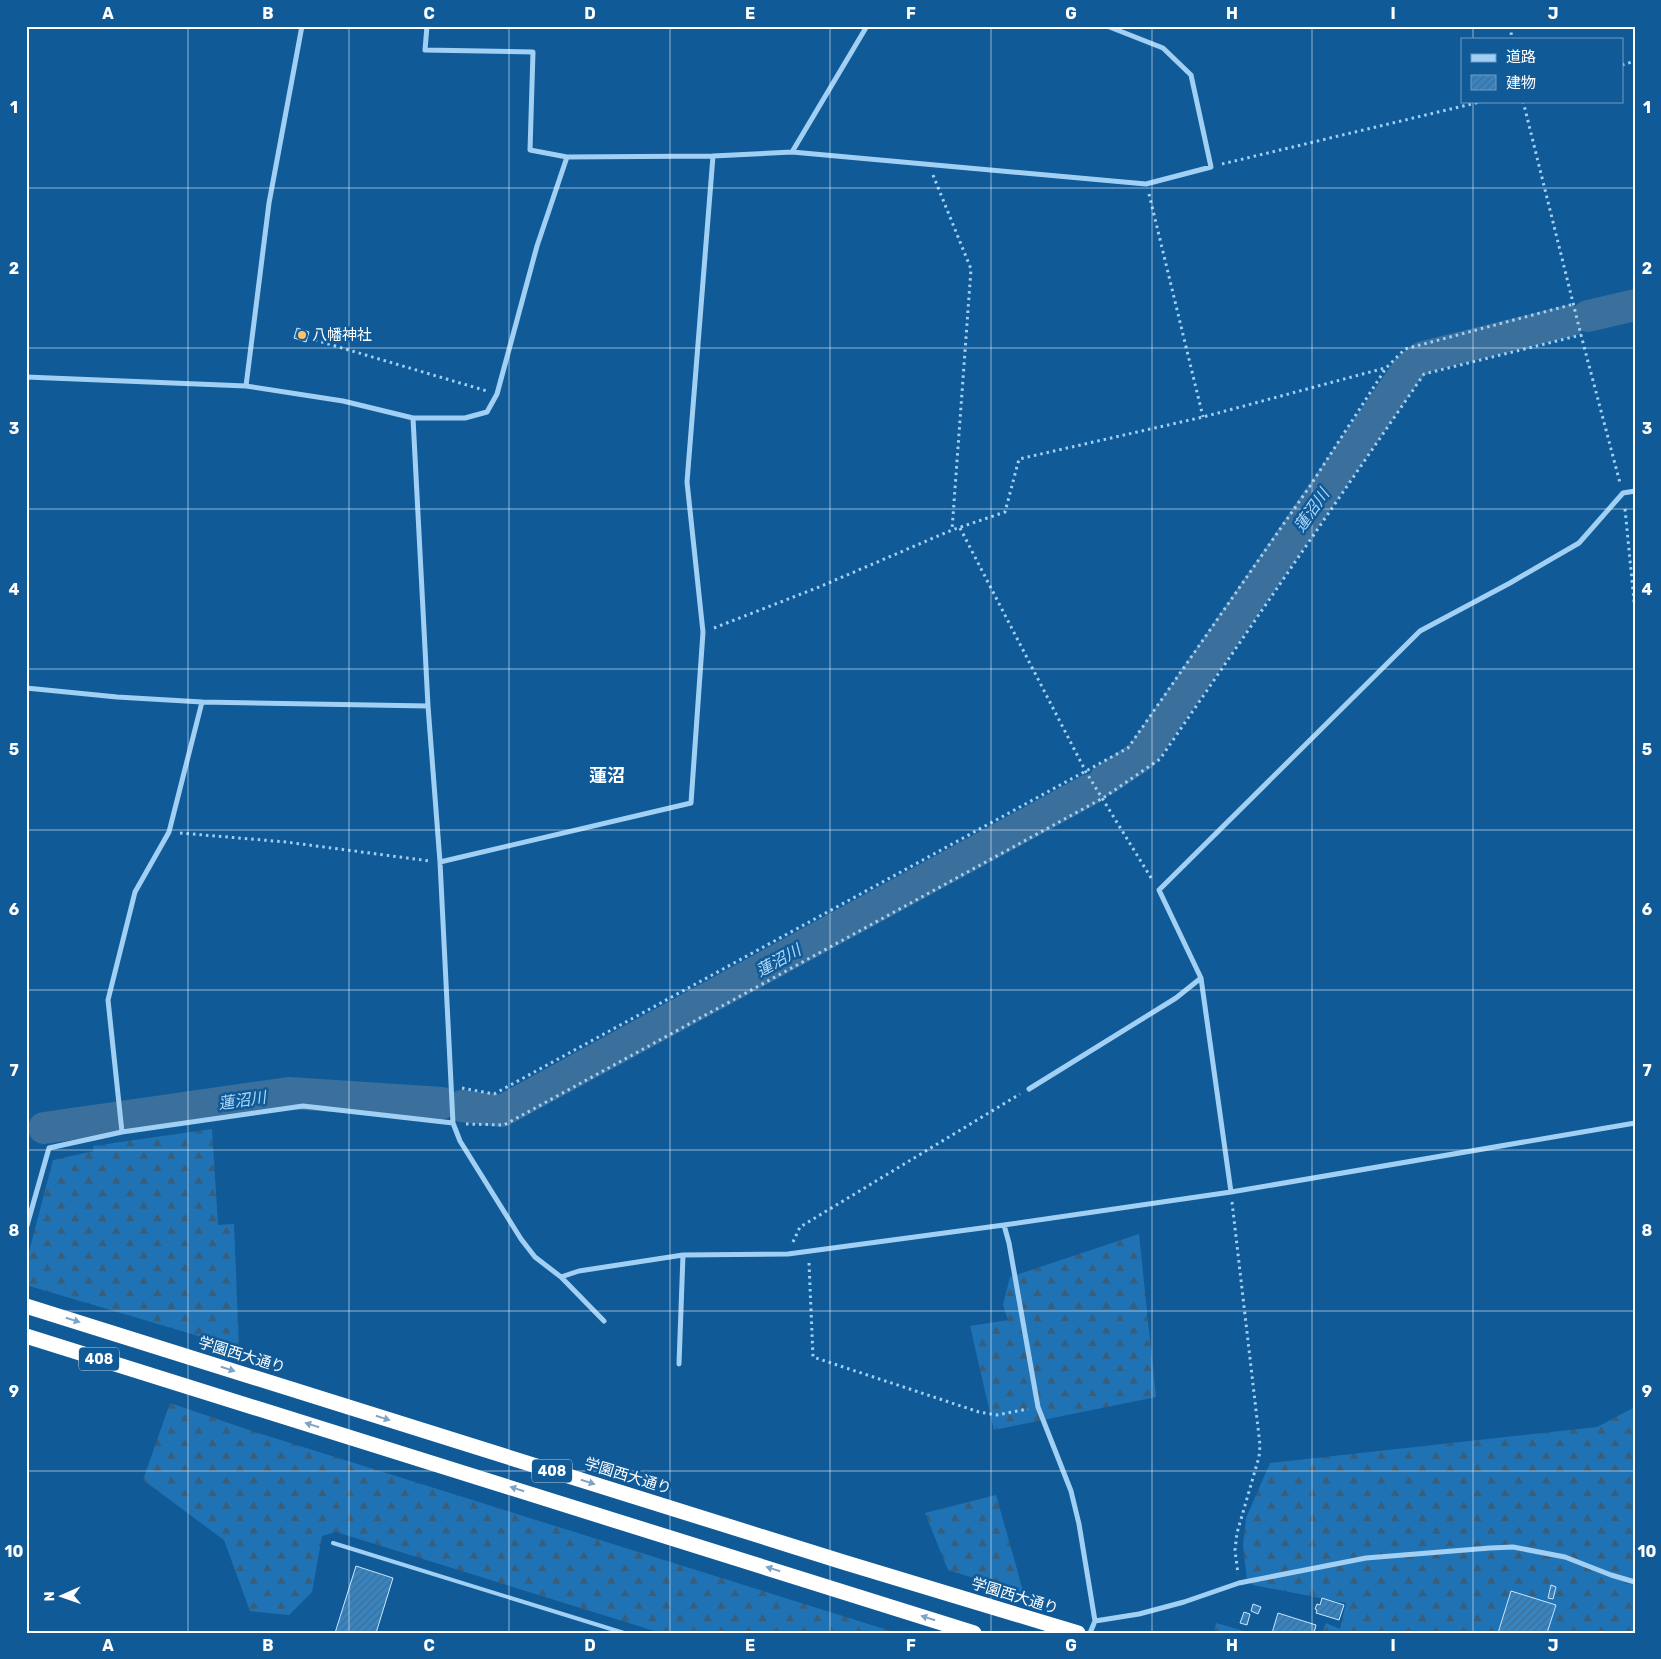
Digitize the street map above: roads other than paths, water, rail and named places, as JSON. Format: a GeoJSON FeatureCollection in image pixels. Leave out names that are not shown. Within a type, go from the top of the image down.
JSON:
{"type":"FeatureCollection","features":[{"type":"Feature","properties":{"kind":"highway","name":"学園西大通り"},"geometry":{"type":"LineString","coordinates":[[26,1306],[815,1553],[1078,1633]]}},
{"type":"Feature","properties":{"kind":"highway","name":"408"},"geometry":{"type":"LineString","coordinates":[[26,1336],[974,1633]]}},
{"type":"Feature","properties":{"kind":"street"},"geometry":{"type":"LineString","coordinates":[[246,386],[269,204],[302,26]]}},
{"type":"Feature","properties":{"kind":"street"},"geometry":{"type":"LineString","coordinates":[[427,26],[425,50],[534,52],[530,150],[567,157],[713,156],[792,152],[1146,184],[1211,167],[1191,75],[1163,48],[1107,26]]}},
{"type":"Feature","properties":{"kind":"street"},"geometry":{"type":"LineString","coordinates":[[792,152],[867,26]]}},
{"type":"Feature","properties":{"kind":"street"},"geometry":{"type":"LineString","coordinates":[[440,862],[691,803],[703,632],[687,482],[713,156]]}},
{"type":"Feature","properties":{"kind":"street"},"geometry":{"type":"LineString","coordinates":[[26,376],[246,386],[343,401],[413,418],[465,418],[487,412],[497,394],[537,246],[567,157]]}},
{"type":"Feature","properties":{"kind":"street"},"geometry":{"type":"LineString","coordinates":[[413,418],[428,706],[440,862],[453,1123],[460,1142],[521,1239],[535,1257],[561,1277],[604,1321]]}},
{"type":"Feature","properties":{"kind":"street"},"geometry":{"type":"LineString","coordinates":[[1231,1192],[1201,978],[1159,890],[1420,631],[1510,583],[1579,543],[1623,493],[1635,490]]}},
{"type":"Feature","properties":{"kind":"street"},"geometry":{"type":"LineString","coordinates":[[26,688],[117,697],[202,702],[428,706]]}},
{"type":"Feature","properties":{"kind":"street"},"geometry":{"type":"LineString","coordinates":[[121,1129],[108,1000],[135,892],[169,832],[202,702]]}},
{"type":"Feature","properties":{"kind":"street"},"geometry":{"type":"LineString","coordinates":[[1029,1088],[1176,998],[1201,978]]}},
{"type":"Feature","properties":{"kind":"street"},"geometry":{"type":"LineString","coordinates":[[26,1229],[49,1148],[121,1129],[303,1106],[453,1123]]}},
{"type":"Feature","properties":{"kind":"street"},"geometry":{"type":"LineString","coordinates":[[561,1277],[579,1272],[683,1255],[788,1254],[1004,1225],[1231,1192],[1635,1123]]}},
{"type":"Feature","properties":{"kind":"street"},"geometry":{"type":"LineString","coordinates":[[1004,1225],[1009,1243],[1038,1407],[1073,1499],[1080,1524],[1095,1621],[1090,1633]]}},
{"type":"Feature","properties":{"kind":"street"},"geometry":{"type":"LineString","coordinates":[[679,1364],[683,1255]]}},
{"type":"Feature","properties":{"kind":"street"},"geometry":{"type":"LineString","coordinates":[[1095,1621],[1139,1614],[1184,1602],[1239,1583],[1366,1558],[1513,1548],[1565,1557],[1635,1582]]}},
{"type":"Feature","properties":{"kind":"lane"},"geometry":{"type":"LineString","coordinates":[[333,1543],[624,1633]]}},
{"type":"Feature","properties":{"kind":"waterway","name":"蓮沼川"},"geometry":{"type":"LineString","coordinates":[[1588,316],[1635,305]]}},
{"type":"Feature","properties":{"kind":"waterway","name":"蓮沼川"},"geometry":{"type":"LineString","coordinates":[[1105,780],[1142,755],[1408,369],[1423,357],[1569,321]]}},
{"type":"Feature","properties":{"kind":"waterway","name":"蓮沼川"},"geometry":{"type":"LineString","coordinates":[[462,1106],[502,1111],[1089,790]]}},
{"type":"Feature","properties":{"kind":"waterway","name":"蓮沼川"},"geometry":{"type":"LineString","coordinates":[[44,1128],[289,1093],[442,1103]]}},
{"type":"Feature","properties":{"kind":"place","name":"八幡神社"},"geometry":{"type":"Point","coordinates":[302,335]}},
{"type":"Feature","properties":{"kind":"district","name":"蓮沼"},"geometry":{"type":"Point","coordinates":[607,776]}}]}
